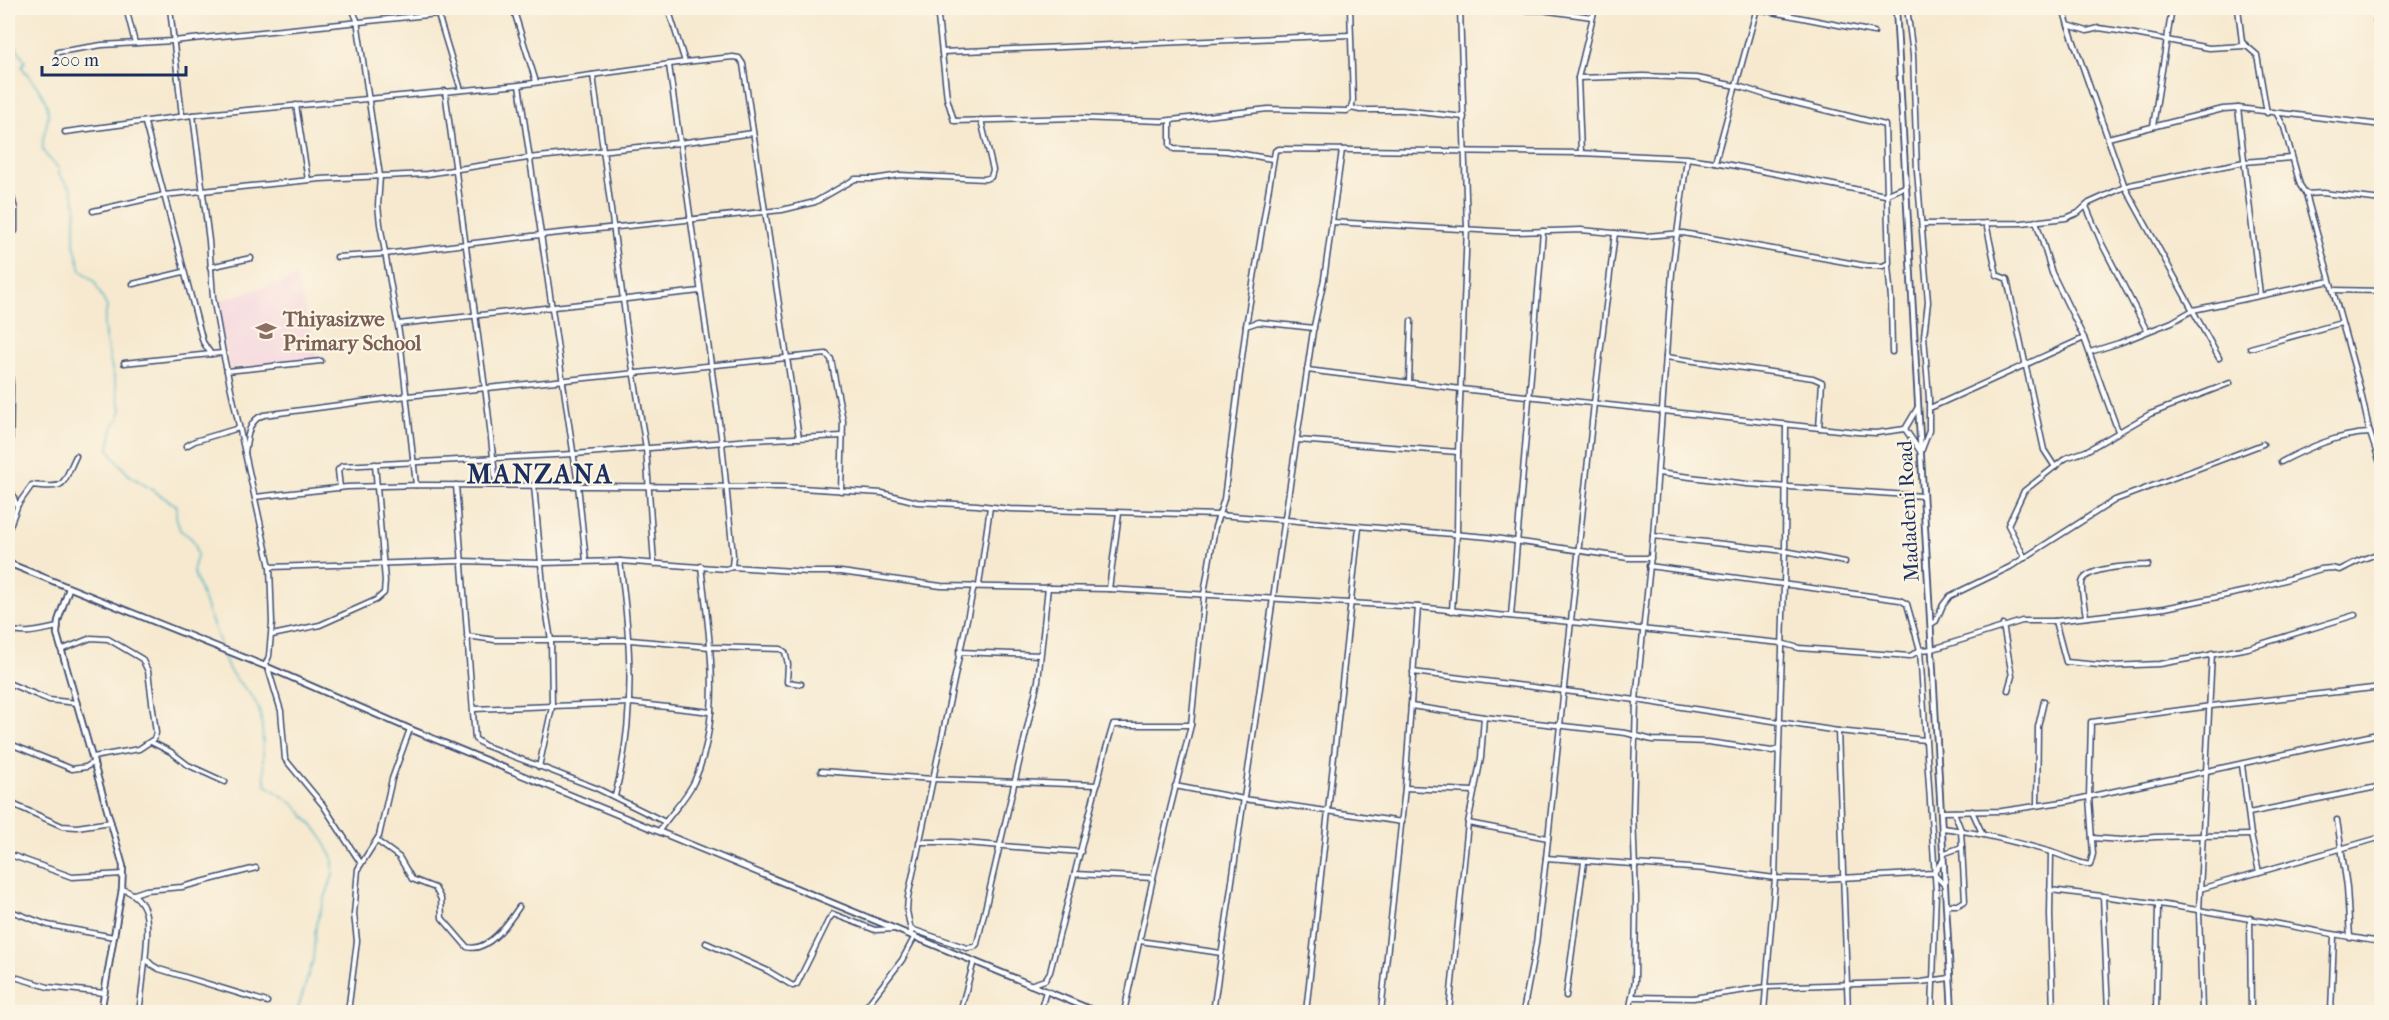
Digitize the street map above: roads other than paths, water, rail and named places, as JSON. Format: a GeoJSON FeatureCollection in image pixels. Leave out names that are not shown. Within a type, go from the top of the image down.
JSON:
{"type":"FeatureCollection","features":[{"type":"Feature","properties":{"kind":"street"},"geometry":{"type":"LineString","coordinates":[[126,8],[135,43]]}},
{"type":"Feature","properties":{"kind":"street"},"geometry":{"type":"LineString","coordinates":[[170,8],[182,117]]}},
{"type":"Feature","properties":{"kind":"street"},"geometry":{"type":"LineString","coordinates":[[352,8],[357,20],[380,176],[378,205],[398,324],[416,485]]}},
{"type":"Feature","properties":{"kind":"street"},"geometry":{"type":"LineString","coordinates":[[58,52],[102,45],[173,40],[437,10],[496,8]]}},
{"type":"Feature","properties":{"kind":"street"},"geometry":{"type":"LineString","coordinates":[[513,8],[536,82]]}},
{"type":"Feature","properties":{"kind":"street"},"geometry":{"type":"LineString","coordinates":[[668,8],[685,62]]}},
{"type":"Feature","properties":{"kind":"street"},"geometry":{"type":"LineString","coordinates":[[937,8],[947,98],[954,121],[1077,117],[1170,120],[1260,110],[1347,111],[1351,108],[1402,110],[1464,117]]}},
{"type":"Feature","properties":{"kind":"street"},"geometry":{"type":"LineString","coordinates":[[1350,8],[1353,94],[1351,108]]}},
{"type":"Feature","properties":{"kind":"street"},"geometry":{"type":"LineString","coordinates":[[1581,153],[1578,78],[1594,8]]}},
{"type":"Feature","properties":{"kind":"street"},"geometry":{"type":"LineString","coordinates":[[1715,162],[1755,8],[1874,32]]}},
{"type":"Feature","properties":{"kind":"street","name":"Madadeni Road"},"geometry":{"type":"LineString","coordinates":[[1896,8],[1952,1012]]}},
{"type":"Feature","properties":{"kind":"street"},"geometry":{"type":"LineString","coordinates":[[1907,8],[1913,55],[1917,171],[1928,302],[1924,336],[1930,408],[1929,431],[1921,453]]}},
{"type":"Feature","properties":{"kind":"street"},"geometry":{"type":"LineString","coordinates":[[2064,8],[2125,187],[2219,358]]}},
{"type":"Feature","properties":{"kind":"street"},"geometry":{"type":"LineString","coordinates":[[2153,126],[2172,8]]}},
{"type":"Feature","properties":{"kind":"street"},"geometry":{"type":"LineString","coordinates":[[2238,8],[2241,39],[2245,46]]}},
{"type":"Feature","properties":{"kind":"street"},"geometry":{"type":"LineString","coordinates":[[1452,611],[1457,534],[1467,228],[1460,9],[1541,10],[1592,17]]}},
{"type":"Feature","properties":{"kind":"street"},"geometry":{"type":"LineString","coordinates":[[437,10],[461,90]]}},
{"type":"Feature","properties":{"kind":"street"},"geometry":{"type":"LineString","coordinates":[[2068,25],[2078,30],[2087,31],[2099,28],[2209,48],[2245,46],[2257,55],[2267,113]]}},
{"type":"Feature","properties":{"kind":"street"},"geometry":{"type":"LineString","coordinates":[[942,52],[1350,35]]}},
{"type":"Feature","properties":{"kind":"street"},"geometry":{"type":"LineString","coordinates":[[65,132],[193,115],[519,85],[685,62],[733,57],[741,60],[799,438]]}},
{"type":"Feature","properties":{"kind":"street"},"geometry":{"type":"LineString","coordinates":[[669,65],[722,443],[734,562],[732,567]]}},
{"type":"Feature","properties":{"kind":"street"},"geometry":{"type":"LineString","coordinates":[[592,75],[646,448],[654,564]]}},
{"type":"Feature","properties":{"kind":"street"},"geometry":{"type":"LineString","coordinates":[[1578,78],[1684,77],[1735,86],[1885,125],[1891,259],[1888,265],[1892,352]]}},
{"type":"Feature","properties":{"kind":"street"},"geometry":{"type":"LineString","coordinates":[[519,85],[528,158],[579,485],[586,561]]}},
{"type":"Feature","properties":{"kind":"street"},"geometry":{"type":"LineString","coordinates":[[445,92],[485,389],[495,485]]}},
{"type":"Feature","properties":{"kind":"street"},"geometry":{"type":"LineString","coordinates":[[296,105],[308,180]]}},
{"type":"Feature","properties":{"kind":"street"},"geometry":{"type":"LineString","coordinates":[[2108,138],[2223,109],[2238,108],[2382,125]]}},
{"type":"Feature","properties":{"kind":"street"},"geometry":{"type":"LineString","coordinates":[[2238,108],[2260,295]]}},
{"type":"Feature","properties":{"kind":"street"},"geometry":{"type":"LineString","coordinates":[[2277,114],[2284,127],[2300,185],[2306,194],[2382,470]]}},
{"type":"Feature","properties":{"kind":"street"},"geometry":{"type":"LineString","coordinates":[[193,115],[213,297],[244,455],[270,567],[273,609],[267,667],[281,711],[285,759],[323,805],[361,862]]}},
{"type":"Feature","properties":{"kind":"street"},"geometry":{"type":"LineString","coordinates":[[337,257],[385,254],[806,206],[859,178],[874,179],[900,175],[987,179],[993,175],[993,170],[981,120]]}},
{"type":"Feature","properties":{"kind":"street"},"geometry":{"type":"LineString","coordinates":[[1170,120],[1170,142],[1174,149],[1236,152],[1272,159]]}},
{"type":"Feature","properties":{"kind":"street"},"geometry":{"type":"LineString","coordinates":[[145,123],[183,272],[203,342],[211,354]]}},
{"type":"Feature","properties":{"kind":"street"},"geometry":{"type":"LineString","coordinates":[[93,211],[164,195],[203,190],[455,170],[528,158],[753,133]]}},
{"type":"Feature","properties":{"kind":"street"},"geometry":{"type":"LineString","coordinates":[[1124,1012],[1153,878],[1191,724],[1204,594],[1218,515],[1224,499],[1246,326],[1273,153],[1279,149],[1465,151],[1687,158],[1888,195],[1907,186]]}},
{"type":"Feature","properties":{"kind":"street"},"geometry":{"type":"LineString","coordinates":[[1213,1012],[1307,370],[1324,279],[1342,150]]}},
{"type":"Feature","properties":{"kind":"street"},"geometry":{"type":"LineString","coordinates":[[1629,1012],[1633,997],[1636,897],[1636,700],[1653,536],[1676,233],[1687,158]]}},
{"type":"Feature","properties":{"kind":"street"},"geometry":{"type":"LineString","coordinates":[[1922,224],[2036,221],[2074,216],[2085,205],[2125,187],[2244,162],[2291,158]]}},
{"type":"Feature","properties":{"kind":"street"},"geometry":{"type":"LineString","coordinates":[[8,232],[15,231],[15,209],[9,186]]}},
{"type":"Feature","properties":{"kind":"street"},"geometry":{"type":"LineString","coordinates":[[2306,194],[2382,201]]}},
{"type":"Feature","properties":{"kind":"street"},"geometry":{"type":"LineString","coordinates":[[2085,205],[2102,244],[2147,331]]}},
{"type":"Feature","properties":{"kind":"street"},"geometry":{"type":"LineString","coordinates":[[2036,221],[2052,273],[2090,352],[2118,431]]}},
{"type":"Feature","properties":{"kind":"street"},"geometry":{"type":"LineString","coordinates":[[1332,222],[1655,236],[1676,233],[1757,245],[1867,266],[1888,265]]}},
{"type":"Feature","properties":{"kind":"street"},"geometry":{"type":"LineString","coordinates":[[1986,223],[1997,275],[2007,279],[2044,450],[2055,467]]}},
{"type":"Feature","properties":{"kind":"street"},"geometry":{"type":"LineString","coordinates":[[1511,616],[1543,231]]}},
{"type":"Feature","properties":{"kind":"street"},"geometry":{"type":"LineString","coordinates":[[1523,1012],[1536,944],[1594,403],[1615,233]]}},
{"type":"Feature","properties":{"kind":"street"},"geometry":{"type":"LineString","coordinates":[[210,267],[251,258]]}},
{"type":"Feature","properties":{"kind":"street"},"geometry":{"type":"LineString","coordinates":[[134,284],[183,272]]}},
{"type":"Feature","properties":{"kind":"street"},"geometry":{"type":"LineString","coordinates":[[2090,352],[2147,331],[2193,310],[2330,281]]}},
{"type":"Feature","properties":{"kind":"street"},"geometry":{"type":"LineString","coordinates":[[2333,290],[2382,291]]}},
{"type":"Feature","properties":{"kind":"street"},"geometry":{"type":"LineString","coordinates":[[398,324],[700,291]]}},
{"type":"Feature","properties":{"kind":"street"},"geometry":{"type":"LineString","coordinates":[[1409,382],[1411,321]]}},
{"type":"Feature","properties":{"kind":"street"},"geometry":{"type":"LineString","coordinates":[[1246,326],[1258,322],[1314,328]]}},
{"type":"Feature","properties":{"kind":"street"},"geometry":{"type":"LineString","coordinates":[[2250,348],[2341,323]]}},
{"type":"Feature","properties":{"kind":"street"},"geometry":{"type":"LineString","coordinates":[[1930,408],[2084,338]]}},
{"type":"Feature","properties":{"kind":"street"},"geometry":{"type":"LineString","coordinates":[[124,363],[223,353]]}},
{"type":"Feature","properties":{"kind":"street"},"geometry":{"type":"LineString","coordinates":[[244,455],[249,431],[258,416],[407,396],[826,354],[830,357],[841,408],[843,436],[841,491]]}},
{"type":"Feature","properties":{"kind":"street"},"geometry":{"type":"LineString","coordinates":[[1666,357],[1813,378],[1822,382],[1819,428]]}},
{"type":"Feature","properties":{"kind":"street"},"geometry":{"type":"LineString","coordinates":[[227,371],[321,361]]}},
{"type":"Feature","properties":{"kind":"street"},"geometry":{"type":"LineString","coordinates":[[1307,370],[1819,428],[1876,433],[1905,429]]}},
{"type":"Feature","properties":{"kind":"street"},"geometry":{"type":"LineString","coordinates":[[8,371],[11,386],[10,486],[17,507]]}},
{"type":"Feature","properties":{"kind":"street"},"geometry":{"type":"LineString","coordinates":[[2025,558],[2009,529],[2009,522],[2024,491],[2066,458],[2086,451],[2150,414],[2230,383]]}},
{"type":"Feature","properties":{"kind":"street"},"geometry":{"type":"LineString","coordinates":[[1905,429],[1918,407]]}},
{"type":"Feature","properties":{"kind":"street"},"geometry":{"type":"LineString","coordinates":[[1764,1012],[1775,878],[1785,551],[1786,424]]}},
{"type":"Feature","properties":{"kind":"street"},"geometry":{"type":"LineString","coordinates":[[186,446],[195,441],[239,428]]}},
{"type":"Feature","properties":{"kind":"street"},"geometry":{"type":"LineString","coordinates":[[1905,429],[1921,453]]}},
{"type":"Feature","properties":{"kind":"street"},"geometry":{"type":"LineString","coordinates":[[2281,462],[2347,434],[2370,433]]}},
{"type":"Feature","properties":{"kind":"street"},"geometry":{"type":"LineString","coordinates":[[340,488],[340,466],[574,454],[843,436]]}},
{"type":"Feature","properties":{"kind":"street"},"geometry":{"type":"LineString","coordinates":[[1297,440],[1458,452]]}},
{"type":"Feature","properties":{"kind":"street"},"geometry":{"type":"LineString","coordinates":[[1931,624],[1936,621],[1950,596],[2025,558],[2115,500],[2263,444]]}},
{"type":"Feature","properties":{"kind":"street"},"geometry":{"type":"LineString","coordinates":[[8,531],[17,507],[32,485],[55,488],[62,484],[76,456]]}},
{"type":"Feature","properties":{"kind":"street"},"geometry":{"type":"LineString","coordinates":[[272,635],[320,625],[376,600],[385,590],[375,464]]}},
{"type":"Feature","properties":{"kind":"street"},"geometry":{"type":"LineString","coordinates":[[1658,472],[1747,484],[1923,496]]}},
{"type":"Feature","properties":{"kind":"street"},"geometry":{"type":"LineString","coordinates":[[255,496],[340,488],[416,485],[579,485],[727,489],[784,487],[889,494],[916,502],[1119,513],[1218,515],[1457,534],[1628,558],[1650,558]]}},
{"type":"Feature","properties":{"kind":"street"},"geometry":{"type":"LineString","coordinates":[[456,485],[475,739],[484,745],[615,796],[665,822]]}},
{"type":"Feature","properties":{"kind":"street"},"geometry":{"type":"LineString","coordinates":[[534,485],[550,640],[552,707],[539,767]]}},
{"type":"Feature","properties":{"kind":"street"},"geometry":{"type":"LineString","coordinates":[[862,1012],[902,960],[914,936],[907,905],[959,652],[976,586],[990,507]]}},
{"type":"Feature","properties":{"kind":"street"},"geometry":{"type":"LineString","coordinates":[[1109,589],[1119,513]]}},
{"type":"Feature","properties":{"kind":"street"},"geometry":{"type":"LineString","coordinates":[[1306,1012],[1359,527]]}},
{"type":"Feature","properties":{"kind":"street"},"geometry":{"type":"LineString","coordinates":[[1653,536],[1785,551],[1845,562]]}},
{"type":"Feature","properties":{"kind":"street"},"geometry":{"type":"LineString","coordinates":[[270,567],[461,561],[542,563],[620,561],[726,569],[732,567],[777,571],[841,572],[926,585],[1109,589],[1418,607],[1570,621],[1781,644],[1799,648],[1906,656],[2022,621],[2055,621],[2164,608],[2251,591],[2321,569],[2340,570],[2382,552]]}},
{"type":"Feature","properties":{"kind":"street"},"geometry":{"type":"LineString","coordinates":[[615,796],[631,703],[630,640],[620,561]]}},
{"type":"Feature","properties":{"kind":"street"},"geometry":{"type":"LineString","coordinates":[[8,563],[267,667],[410,729],[1096,1012]]}},
{"type":"Feature","properties":{"kind":"street"},"geometry":{"type":"LineString","coordinates":[[2086,617],[2082,582],[2086,576],[2096,571],[2148,565]]}},
{"type":"Feature","properties":{"kind":"street"},"geometry":{"type":"LineString","coordinates":[[659,831],[694,782],[711,712],[710,647],[701,566]]}},
{"type":"Feature","properties":{"kind":"street"},"geometry":{"type":"LineString","coordinates":[[1650,567],[1783,583],[1903,601],[1908,606],[1920,650],[1936,892],[1937,928],[1933,948],[1932,1012]]}},
{"type":"Feature","properties":{"kind":"street"},"geometry":{"type":"LineString","coordinates":[[911,929],[967,948],[975,946],[980,935],[1038,681],[1040,655],[1045,634],[1048,587]]}},
{"type":"Feature","properties":{"kind":"street"},"geometry":{"type":"LineString","coordinates":[[69,588],[58,627],[61,650],[122,858],[122,889],[101,1012]]}},
{"type":"Feature","properties":{"kind":"street"},"geometry":{"type":"LineString","coordinates":[[1381,1012],[1402,822],[1418,607]]}},
{"type":"Feature","properties":{"kind":"street"},"geometry":{"type":"LineString","coordinates":[[2055,621],[2064,660],[2069,664],[2110,666],[2149,665],[2212,653],[2279,639],[2355,615]]}},
{"type":"Feature","properties":{"kind":"street"},"geometry":{"type":"LineString","coordinates":[[2003,625],[2012,675],[2008,690]]}},
{"type":"Feature","properties":{"kind":"street"},"geometry":{"type":"LineString","coordinates":[[8,629],[13,632],[30,633],[58,627]]}},
{"type":"Feature","properties":{"kind":"street"},"geometry":{"type":"LineString","coordinates":[[468,636],[495,640],[630,640],[783,650],[788,657],[787,682],[801,684]]}},
{"type":"Feature","properties":{"kind":"street"},"geometry":{"type":"LineString","coordinates":[[8,743],[72,769],[86,767],[93,760],[139,749],[151,742],[156,733],[151,688],[145,662],[108,639],[91,638],[61,650]]}},
{"type":"Feature","properties":{"kind":"street"},"geometry":{"type":"LineString","coordinates":[[959,652],[1040,655]]}},
{"type":"Feature","properties":{"kind":"street"},"geometry":{"type":"LineString","coordinates":[[2202,1012],[2199,911],[2212,653]]}},
{"type":"Feature","properties":{"kind":"street"},"geometry":{"type":"LineString","coordinates":[[1413,672],[1636,700],[1780,723],[1925,741]]}},
{"type":"Feature","properties":{"kind":"street"},"geometry":{"type":"LineString","coordinates":[[8,683],[49,700],[77,703]]}},
{"type":"Feature","properties":{"kind":"street"},"geometry":{"type":"LineString","coordinates":[[1942,828],[1982,834],[2090,865],[2093,854],[2089,797],[2091,722],[2382,687]]}},
{"type":"Feature","properties":{"kind":"street"},"geometry":{"type":"LineString","coordinates":[[2037,806],[2038,727],[2044,701]]}},
{"type":"Feature","properties":{"kind":"street"},"geometry":{"type":"LineString","coordinates":[[474,709],[631,703],[711,712]]}},
{"type":"Feature","properties":{"kind":"street"},"geometry":{"type":"LineString","coordinates":[[1411,706],[1635,735],[1652,740],[1708,742],[1772,751],[1779,749]]}},
{"type":"Feature","properties":{"kind":"street"},"geometry":{"type":"LineString","coordinates":[[1449,1012],[1468,823],[1481,758],[1484,717]]}},
{"type":"Feature","properties":{"kind":"street"},"geometry":{"type":"LineString","coordinates":[[1030,985],[1045,980],[1049,976],[1104,752],[1114,724],[1191,724]]}},
{"type":"Feature","properties":{"kind":"street"},"geometry":{"type":"LineString","coordinates":[[348,1012],[356,954],[356,876],[361,862],[377,842],[392,779],[410,729]]}},
{"type":"Feature","properties":{"kind":"street"},"geometry":{"type":"LineString","coordinates":[[1838,731],[1848,1012]]}},
{"type":"Feature","properties":{"kind":"street"},"geometry":{"type":"LineString","coordinates":[[1942,812],[2002,812],[2089,797],[2382,733]]}},
{"type":"Feature","properties":{"kind":"street"},"geometry":{"type":"LineString","coordinates":[[151,742],[171,752],[188,765],[225,782]]}},
{"type":"Feature","properties":{"kind":"street"},"geometry":{"type":"LineString","coordinates":[[2242,765],[2251,835],[2259,872]]}},
{"type":"Feature","properties":{"kind":"street"},"geometry":{"type":"LineString","coordinates":[[821,771],[933,779],[1097,785]]}},
{"type":"Feature","properties":{"kind":"street"},"geometry":{"type":"LineString","coordinates":[[1175,786],[1244,799],[1402,822]]}},
{"type":"Feature","properties":{"kind":"street"},"geometry":{"type":"LineString","coordinates":[[2249,813],[2382,786]]}},
{"type":"Feature","properties":{"kind":"street"},"geometry":{"type":"LineString","coordinates":[[1405,788],[1473,791]]}},
{"type":"Feature","properties":{"kind":"street"},"geometry":{"type":"LineString","coordinates":[[8,802],[62,826],[76,827],[112,822]]}},
{"type":"Feature","properties":{"kind":"street"},"geometry":{"type":"LineString","coordinates":[[1972,811],[1982,834]]}},
{"type":"Feature","properties":{"kind":"street"},"geometry":{"type":"LineString","coordinates":[[1947,905],[1958,905],[1965,901],[1961,830],[1954,812]]}},
{"type":"Feature","properties":{"kind":"street"},"geometry":{"type":"LineString","coordinates":[[2337,819],[2350,938]]}},
{"type":"Feature","properties":{"kind":"street"},"geometry":{"type":"LineString","coordinates":[[1468,823],[1548,838]]}},
{"type":"Feature","properties":{"kind":"street"},"geometry":{"type":"LineString","coordinates":[[2092,838],[2122,840],[2251,835]]}},
{"type":"Feature","properties":{"kind":"street"},"geometry":{"type":"LineString","coordinates":[[2200,889],[2382,837]]}},
{"type":"Feature","properties":{"kind":"street"},"geometry":{"type":"LineString","coordinates":[[377,842],[399,857],[412,879],[435,888],[441,899],[442,918],[467,947],[473,948],[487,942],[505,929],[519,907]]}},
{"type":"Feature","properties":{"kind":"street"},"geometry":{"type":"LineString","coordinates":[[919,842],[952,842],[1081,852]]}},
{"type":"Feature","properties":{"kind":"street"},"geometry":{"type":"LineString","coordinates":[[1933,873],[1945,855],[1962,847]]}},
{"type":"Feature","properties":{"kind":"street"},"geometry":{"type":"LineString","coordinates":[[2051,852],[2054,1012]]}},
{"type":"Feature","properties":{"kind":"street"},"geometry":{"type":"LineString","coordinates":[[8,854],[72,877],[123,874]]}},
{"type":"Feature","properties":{"kind":"street"},"geometry":{"type":"LineString","coordinates":[[1546,858],[1705,869],[1775,878],[1843,878],[1933,873]]}},
{"type":"Feature","properties":{"kind":"street"},"geometry":{"type":"LineString","coordinates":[[1566,996],[1584,862]]}},
{"type":"Feature","properties":{"kind":"street"},"geometry":{"type":"LineString","coordinates":[[134,894],[182,887],[256,868]]}},
{"type":"Feature","properties":{"kind":"street"},"geometry":{"type":"LineString","coordinates":[[1933,873],[1946,887]]}},
{"type":"Feature","properties":{"kind":"street"},"geometry":{"type":"LineString","coordinates":[[1075,874],[1153,878]]}},
{"type":"Feature","properties":{"kind":"street"},"geometry":{"type":"LineString","coordinates":[[122,889],[134,894],[140,902],[149,928],[139,1012]]}},
{"type":"Feature","properties":{"kind":"street"},"geometry":{"type":"LineString","coordinates":[[2050,890],[2250,918],[2334,936],[2382,942]]}},
{"type":"Feature","properties":{"kind":"street"},"geometry":{"type":"LineString","coordinates":[[2103,896],[2108,1012]]}},
{"type":"Feature","properties":{"kind":"street"},"geometry":{"type":"LineString","coordinates":[[2156,1012],[2158,905]]}},
{"type":"Feature","properties":{"kind":"street"},"geometry":{"type":"LineString","coordinates":[[8,910],[48,925],[114,938]]}},
{"type":"Feature","properties":{"kind":"street"},"geometry":{"type":"LineString","coordinates":[[706,943],[794,986],[833,914],[875,930],[896,929]]}},
{"type":"Feature","properties":{"kind":"street"},"geometry":{"type":"LineString","coordinates":[[2250,918],[2251,1012]]}},
{"type":"Feature","properties":{"kind":"street"},"geometry":{"type":"LineString","coordinates":[[2331,1012],[2334,936]]}},
{"type":"Feature","properties":{"kind":"street"},"geometry":{"type":"LineString","coordinates":[[1140,941],[1221,953]]}},
{"type":"Feature","properties":{"kind":"street"},"geometry":{"type":"LineString","coordinates":[[145,958],[152,966],[159,969],[267,1002]]}},
{"type":"Feature","properties":{"kind":"street"},"geometry":{"type":"LineString","coordinates":[[960,1012],[974,961]]}},
{"type":"Feature","properties":{"kind":"street"},"geometry":{"type":"LineString","coordinates":[[8,975],[48,987],[105,993]]}},
{"type":"Feature","properties":{"kind":"street"},"geometry":{"type":"LineString","coordinates":[[1633,997],[1693,998],[1767,987],[1847,986],[1950,978]]}},
{"type":"Feature","properties":{"kind":"street"},"geometry":{"type":"LineString","coordinates":[[1040,1012],[1046,991]]}},
{"type":"Feature","properties":{"kind":"waterway"},"geometry":{"type":"LineString","coordinates":[[8,22],[12,40],[25,61],[22,67],[42,94],[47,106],[44,151],[59,169],[59,175],[71,188],[76,205],[74,244],[81,270],[94,281],[107,307],[104,324],[105,337],[121,409],[119,419],[114,424],[109,448],[129,475],[177,506],[176,517],[180,530],[195,544],[197,556],[193,571],[221,646]]}},
{"type":"Feature","properties":{"kind":"waterway"},"geometry":{"type":"LineString","coordinates":[[222,650],[228,668],[253,698],[259,710],[266,785],[295,805],[320,834],[333,858],[333,875],[316,924],[313,960],[297,1012]]}},
{"type":"Feature","properties":{"kind":"place","name":"Thiyasizwe Primary School"},"geometry":{"type":"Point","coordinates":[266,331]}},
{"type":"Feature","properties":{"kind":"district","name":"MANZANA"},"geometry":{"type":"Point","coordinates":[540,474]}}]}
